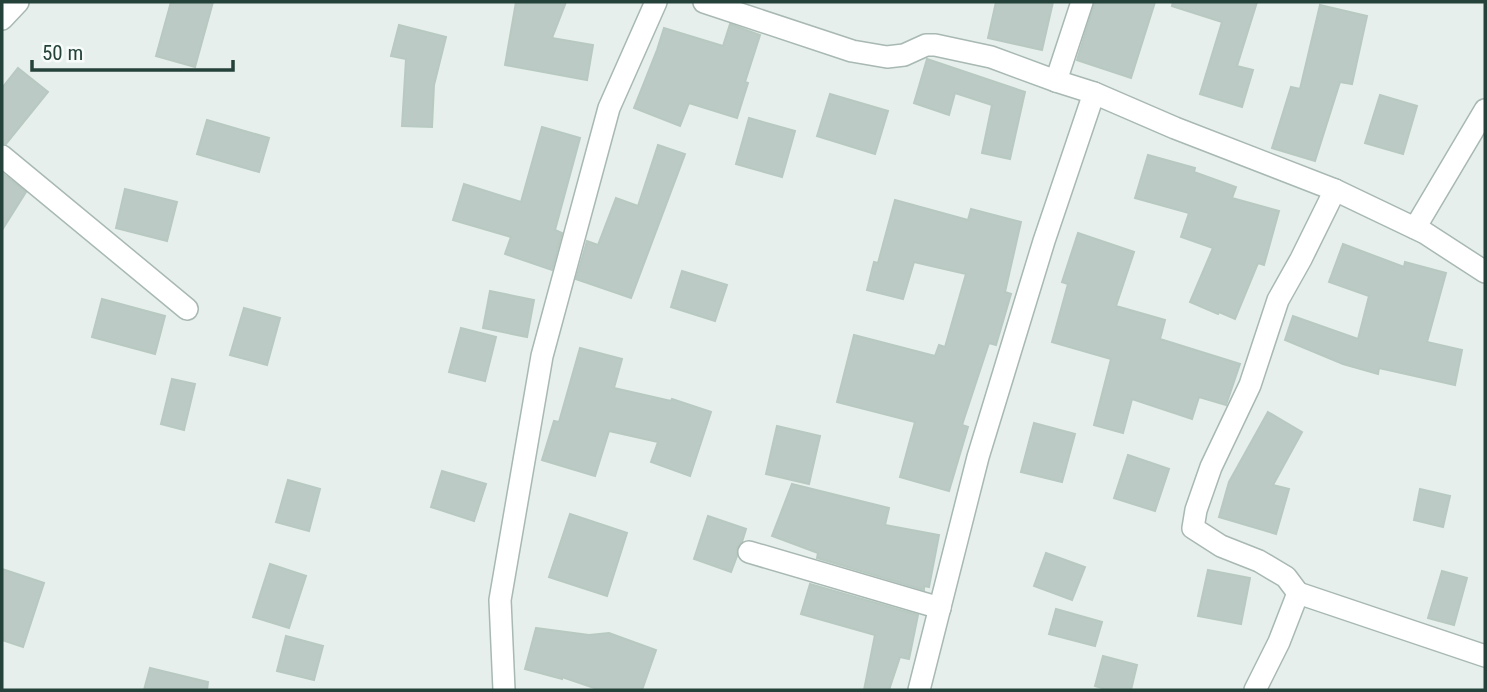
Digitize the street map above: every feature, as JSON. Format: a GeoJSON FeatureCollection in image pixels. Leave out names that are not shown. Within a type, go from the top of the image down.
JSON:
{"type":"FeatureCollection","features":[{"type":"Feature","properties":{"kind":"street"},"geometry":{"type":"LineString","coordinates":[[2,19],[18,2]]}},
{"type":"Feature","properties":{"kind":"street"},"geometry":{"type":"LineString","coordinates":[[504,690],[500,600],[542,356],[609,108],[656,2]]}},
{"type":"Feature","properties":{"kind":"street"},"geometry":{"type":"LineString","coordinates":[[704,2],[852,51],[887,57],[904,55],[926,45],[935,45],[991,57],[1094,93],[1335,190],[1415,228],[1485,272]]}},
{"type":"Feature","properties":{"kind":"street"},"geometry":{"type":"LineString","coordinates":[[1056,81],[1082,2]]}},
{"type":"Feature","properties":{"kind":"street"},"geometry":{"type":"LineString","coordinates":[[919,690],[978,457],[1044,241],[1094,93]]}},
{"type":"Feature","properties":{"kind":"street"},"geometry":{"type":"LineString","coordinates":[[1415,228],[1485,110]]}},
{"type":"Feature","properties":{"kind":"street"},"geometry":{"type":"LineString","coordinates":[[2,156],[187,309]]}},
{"type":"Feature","properties":{"kind":"street"},"geometry":{"type":"LineString","coordinates":[[1335,190],[1278,300],[1251,386],[1211,467],[1196,510],[1193,528],[1221,546],[1259,561],[1286,577],[1298,593],[1485,656]]}},
{"type":"Feature","properties":{"kind":"street"},"geometry":{"type":"LineString","coordinates":[[749,552],[940,608]]}},
{"type":"Feature","properties":{"kind":"street"},"geometry":{"type":"LineString","coordinates":[[1255,690],[1279,642],[1298,593]]}},
{"type":"Feature","properties":{"kind":"building"},"geometry":{"type":"Polygon","coordinates":[[[171,2],[213,2],[195,67],[156,56],[171,2]]]}},
{"type":"Feature","properties":{"kind":"building"},"geometry":{"type":"Polygon","coordinates":[[[516,2],[566,2],[552,38],[593,45],[587,80],[505,65],[516,2]]]}},
{"type":"Feature","properties":{"kind":"building"},"geometry":{"type":"Polygon","coordinates":[[[996,2],[1053,2],[1042,50],[988,38],[996,2]]]}},
{"type":"Feature","properties":{"kind":"building"},"geometry":{"type":"Polygon","coordinates":[[[1095,2],[1155,2],[1131,78],[1077,60],[1095,2]]]}},
{"type":"Feature","properties":{"kind":"building"},"geometry":{"type":"Polygon","coordinates":[[[1173,2],[1257,2],[1237,66],[1253,70],[1242,107],[1200,94],[1222,22],[1172,6],[1173,2]]]}},
{"type":"Feature","properties":{"kind":"building"},"geometry":{"type":"Polygon","coordinates":[[[1320,5],[1367,16],[1352,84],[1340,82],[1315,161],[1272,148],[1291,87],[1300,89],[1320,5]]]}},
{"type":"Feature","properties":{"kind":"building"},"geometry":{"type":"Polygon","coordinates":[[[730,24],[760,35],[737,118],[689,103],[680,126],[634,108],[664,28],[723,46],[730,24]]]}},
{"type":"Feature","properties":{"kind":"building"},"geometry":{"type":"Polygon","coordinates":[[[399,25],[446,37],[434,85],[432,127],[402,126],[406,59],[391,56],[399,25]]]}},
{"type":"Feature","properties":{"kind":"building"},"geometry":{"type":"Polygon","coordinates":[[[927,59],[1025,92],[1010,159],[982,153],[992,105],[955,93],[949,115],[914,103],[927,59]]]}},
{"type":"Feature","properties":{"kind":"building"},"geometry":{"type":"Polygon","coordinates":[[[18,68],[48,92],[6,144],[2,143],[2,88],[18,68]]]}},
{"type":"Feature","properties":{"kind":"building"},"geometry":{"type":"Polygon","coordinates":[[[830,94],[888,111],[875,154],[817,136],[830,94]]]}},
{"type":"Feature","properties":{"kind":"building"},"geometry":{"type":"Polygon","coordinates":[[[1380,95],[1417,106],[1403,154],[1365,143],[1380,95]]]}},
{"type":"Feature","properties":{"kind":"building"},"geometry":{"type":"Polygon","coordinates":[[[749,118],[795,131],[782,177],[736,164],[749,118]]]}},
{"type":"Feature","properties":{"kind":"building"},"geometry":{"type":"Polygon","coordinates":[[[207,120],[269,138],[259,172],[197,154],[207,120]]]}},
{"type":"Feature","properties":{"kind":"building"},"geometry":{"type":"Polygon","coordinates":[[[542,127],[580,138],[555,230],[562,233],[552,270],[505,254],[511,237],[453,220],[464,184],[521,202],[542,127]]]}},
{"type":"Feature","properties":{"kind":"building"},"geometry":{"type":"Polygon","coordinates":[[[658,145],[685,154],[631,298],[576,279],[587,241],[598,245],[616,198],[638,206],[658,145]]]}},
{"type":"Feature","properties":{"kind":"building"},"geometry":{"type":"Polygon","coordinates":[[[1148,155],[1195,168],[1194,172],[1236,187],[1232,198],[1279,211],[1264,265],[1258,263],[1235,319],[1190,302],[1213,248],[1181,237],[1189,213],[1135,198],[1148,155]]]}},
{"type":"Feature","properties":{"kind":"building"},"geometry":{"type":"Polygon","coordinates":[[[2,173],[26,192],[2,230],[2,173]]]}},
{"type":"Feature","properties":{"kind":"building"},"geometry":{"type":"Polygon","coordinates":[[[125,189],[177,202],[167,241],[116,228],[125,189]]]}},
{"type":"Feature","properties":{"kind":"building"},"geometry":{"type":"Polygon","coordinates":[[[895,200],[968,220],[971,209],[1021,222],[1005,292],[1011,294],[996,345],[989,343],[962,425],[968,427],[949,491],[900,477],[915,422],[837,402],[854,335],[935,356],[939,345],[945,347],[966,274],[914,262],[903,299],[867,290],[874,262],[878,263],[895,200]]]}},
{"type":"Feature","properties":{"kind":"building"},"geometry":{"type":"Polygon","coordinates":[[[1078,233],[1134,252],[1116,306],[1165,320],[1160,339],[1240,364],[1226,405],[1199,397],[1192,419],[1132,399],[1123,433],[1094,425],[1111,359],[1052,342],[1068,284],[1062,282],[1078,233]]]}},
{"type":"Feature","properties":{"kind":"building"},"geometry":{"type":"Polygon","coordinates":[[[1343,244],[1404,267],[1405,262],[1446,273],[1427,342],[1462,350],[1455,385],[1379,368],[1378,374],[1343,364],[1285,340],[1293,316],[1358,339],[1369,296],[1329,282],[1343,244]]]}},
{"type":"Feature","properties":{"kind":"building"},"geometry":{"type":"Polygon","coordinates":[[[682,271],[727,285],[715,321],[671,307],[682,271]]]}},
{"type":"Feature","properties":{"kind":"building"},"geometry":{"type":"Polygon","coordinates":[[[490,291],[534,300],[527,337],[483,328],[490,291]]]}},
{"type":"Feature","properties":{"kind":"building"},"geometry":{"type":"Polygon","coordinates":[[[102,299],[165,316],[155,354],[92,337],[102,299]]]}},
{"type":"Feature","properties":{"kind":"building"},"geometry":{"type":"Polygon","coordinates":[[[244,308],[280,318],[267,365],[230,355],[244,308]]]}},
{"type":"Feature","properties":{"kind":"building"},"geometry":{"type":"Polygon","coordinates":[[[461,328],[496,337],[485,381],[449,372],[461,328]]]}},
{"type":"Feature","properties":{"kind":"building"},"geometry":{"type":"Polygon","coordinates":[[[580,348],[622,359],[614,388],[671,401],[672,399],[711,412],[690,476],[651,462],[658,442],[609,431],[595,476],[542,460],[554,421],[559,422],[580,348]]]}},
{"type":"Feature","properties":{"kind":"building"},"geometry":{"type":"Polygon","coordinates":[[[172,379],[195,384],[184,430],[161,424],[172,379]]]}},
{"type":"Feature","properties":{"kind":"building"},"geometry":{"type":"Polygon","coordinates":[[[1268,412],[1302,432],[1273,485],[1289,489],[1276,534],[1219,517],[1229,482],[1268,412]]]}},
{"type":"Feature","properties":{"kind":"building"},"geometry":{"type":"Polygon","coordinates":[[[1034,423],[1075,434],[1062,482],[1021,472],[1034,423]]]}},
{"type":"Feature","properties":{"kind":"building"},"geometry":{"type":"Polygon","coordinates":[[[777,426],[820,436],[809,484],[766,474],[777,426]]]}},
{"type":"Feature","properties":{"kind":"building"},"geometry":{"type":"Polygon","coordinates":[[[1128,455],[1169,469],[1155,511],[1114,498],[1128,455]]]}},
{"type":"Feature","properties":{"kind":"building"},"geometry":{"type":"Polygon","coordinates":[[[442,471],[486,484],[474,521],[431,507],[442,471]]]}},
{"type":"Feature","properties":{"kind":"building"},"geometry":{"type":"Polygon","coordinates":[[[288,480],[320,489],[309,531],[276,522],[288,480]]]}},
{"type":"Feature","properties":{"kind":"building"},"geometry":{"type":"Polygon","coordinates":[[[792,484],[889,508],[885,525],[939,535],[929,587],[924,586],[924,590],[817,558],[818,553],[772,536],[792,484]]]}},
{"type":"Feature","properties":{"kind":"building"},"geometry":{"type":"Polygon","coordinates":[[[1420,489],[1450,496],[1443,527],[1414,520],[1420,489]]]}},
{"type":"Feature","properties":{"kind":"building"},"geometry":{"type":"Polygon","coordinates":[[[570,514],[627,533],[607,596],[549,577],[570,514]]]}},
{"type":"Feature","properties":{"kind":"building"},"geometry":{"type":"Polygon","coordinates":[[[708,516],[746,529],[737,548],[731,572],[694,559],[708,516]]]}},
{"type":"Feature","properties":{"kind":"building"},"geometry":{"type":"Polygon","coordinates":[[[1046,553],[1085,567],[1072,600],[1034,586],[1046,553]]]}},
{"type":"Feature","properties":{"kind":"building"},"geometry":{"type":"Polygon","coordinates":[[[270,564],[306,576],[289,628],[253,617],[270,564]]]}},
{"type":"Feature","properties":{"kind":"building"},"geometry":{"type":"Polygon","coordinates":[[[2,569],[44,583],[23,647],[2,640],[2,569]]]}},
{"type":"Feature","properties":{"kind":"building"},"geometry":{"type":"Polygon","coordinates":[[[1208,570],[1250,578],[1241,624],[1198,616],[1208,570]]]}},
{"type":"Feature","properties":{"kind":"building"},"geometry":{"type":"Polygon","coordinates":[[[1442,571],[1467,578],[1454,625],[1428,618],[1442,571]]]}},
{"type":"Feature","properties":{"kind":"building"},"geometry":{"type":"Polygon","coordinates":[[[810,584],[918,615],[909,659],[900,657],[889,690],[864,690],[875,635],[801,614],[810,584]]]}},
{"type":"Feature","properties":{"kind":"building"},"geometry":{"type":"Polygon","coordinates":[[[1056,609],[1102,622],[1095,646],[1049,634],[1056,609]]]}},
{"type":"Feature","properties":{"kind":"building"},"geometry":{"type":"Polygon","coordinates":[[[536,628],[589,635],[609,633],[656,650],[642,690],[600,690],[562,677],[525,669],[536,628]]]}},
{"type":"Feature","properties":{"kind":"building"},"geometry":{"type":"Polygon","coordinates":[[[286,636],[323,646],[314,680],[277,671],[286,636]]]}},
{"type":"Feature","properties":{"kind":"building"},"geometry":{"type":"Polygon","coordinates":[[[1103,656],[1137,665],[1131,690],[1109,690],[1095,686],[1103,656]]]}},
{"type":"Feature","properties":{"kind":"building"},"geometry":{"type":"Polygon","coordinates":[[[150,668],[208,682],[207,690],[144,690],[150,668]]]}}]}
